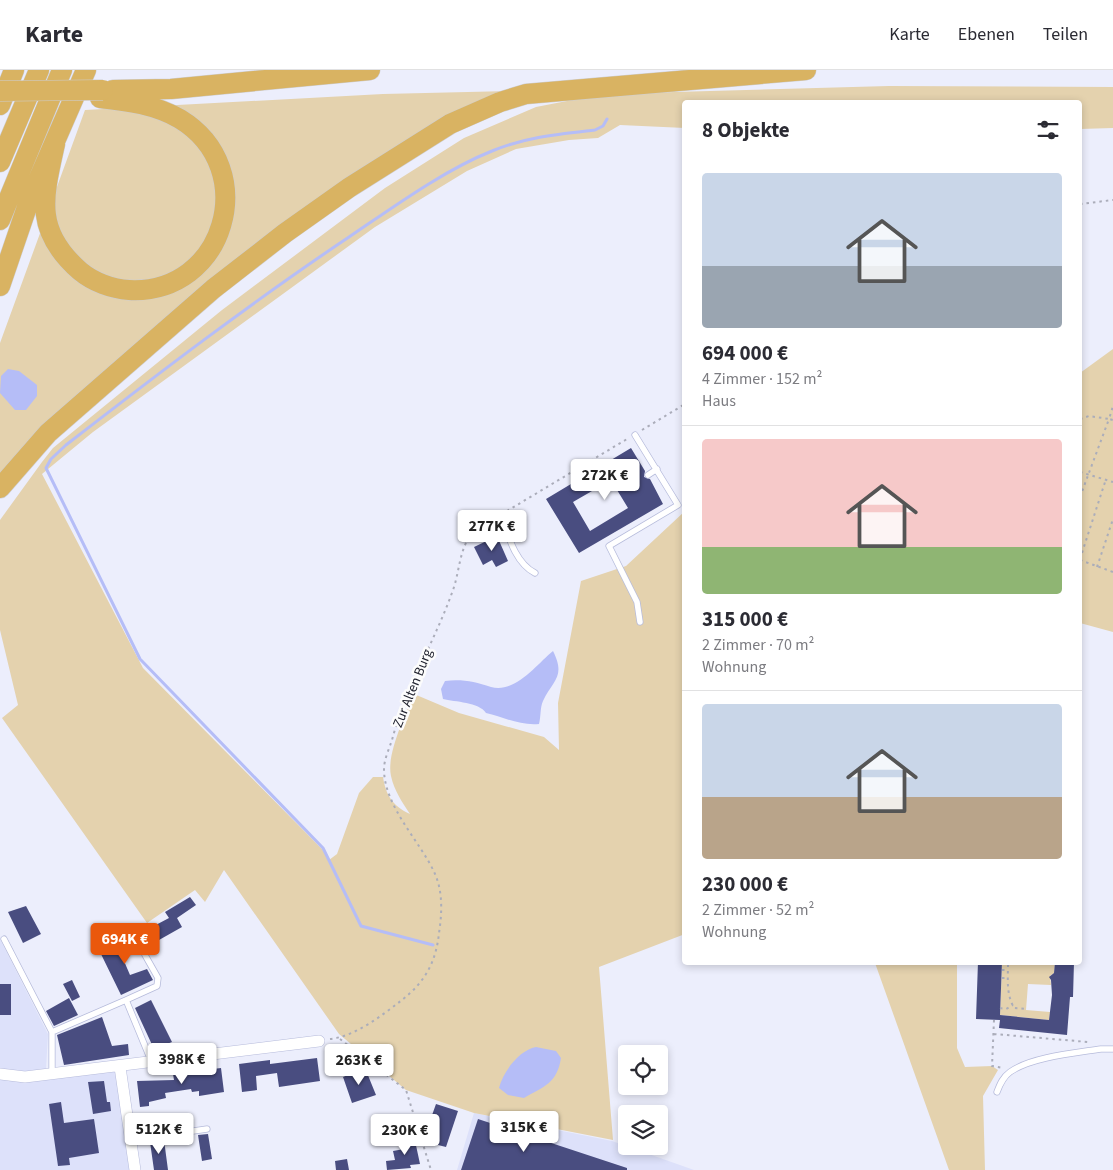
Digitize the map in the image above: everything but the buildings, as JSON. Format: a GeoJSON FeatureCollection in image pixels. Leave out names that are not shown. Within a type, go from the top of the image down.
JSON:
{"type":"FeatureCollection","features":[{"type":"Feature","properties":{"kind":"highway"},"geometry":{"type":"LineString","coordinates":[[0,105],[14,70]]}},
{"type":"Feature","properties":{"kind":"highway"},"geometry":{"type":"LineString","coordinates":[[0,162],[38,70]]}},
{"type":"Feature","properties":{"kind":"highway"},"geometry":{"type":"LineString","coordinates":[[0,220],[62,70]]}},
{"type":"Feature","properties":{"kind":"highway"},"geometry":{"type":"LineString","coordinates":[[0,286],[29,201],[86,70]]}},
{"type":"Feature","properties":{"kind":"highway"},"geometry":{"type":"LineString","coordinates":[[0,92],[57,91],[102,94],[370,70]]}},
{"type":"Feature","properties":{"kind":"highway"},"geometry":{"type":"LineString","coordinates":[[0,488],[48,432],[213,289],[285,233],[350,187],[450,124],[500,102],[526,94],[806,70]]}},
{"type":"Feature","properties":{"kind":"highway"},"geometry":{"type":"LineString","coordinates":[[55,144],[44,200],[48,229],[63,256],[87,277],[118,289],[143,291],[169,284],[182,277],[208,254],[220,232],[225,206],[224,181],[216,157],[200,136],[180,119],[157,108],[102,94]]}},
{"type":"Feature","properties":{"kind":"street"},"geometry":{"type":"LineString","coordinates":[[0,1074],[25,1077],[120,1067],[319,1041]]}},
{"type":"Feature","properties":{"kind":"street"},"geometry":{"type":"LineString","coordinates":[[120,1067],[135,1170]]}},
{"type":"Feature","properties":{"kind":"lane"},"geometry":{"type":"LineString","coordinates":[[635,435],[678,504],[609,546],[637,602],[640,622]]}},
{"type":"Feature","properties":{"kind":"lane"},"geometry":{"type":"LineString","coordinates":[[648,475],[657,469]]}},
{"type":"Feature","properties":{"kind":"lane"},"geometry":{"type":"LineString","coordinates":[[501,515],[509,540],[525,568],[535,573]]}},
{"type":"Feature","properties":{"kind":"lane"},"geometry":{"type":"LineString","coordinates":[[4,939],[52,1032],[52,1074]]}},
{"type":"Feature","properties":{"kind":"lane"},"geometry":{"type":"LineString","coordinates":[[52,1032],[157,986],[158,978],[145,955]]}},
{"type":"Feature","properties":{"kind":"lane"},"geometry":{"type":"LineString","coordinates":[[126,1000],[152,1063]]}},
{"type":"Feature","properties":{"kind":"lane"},"geometry":{"type":"LineString","coordinates":[[997,1092],[1001,1081],[1008,1073],[1028,1064],[1092,1050],[1113,1049]]}},
{"type":"Feature","properties":{"kind":"lane"},"geometry":{"type":"LineString","coordinates":[[131,1140],[207,1129]]}},
{"type":"Feature","properties":{"kind":"path"},"geometry":{"type":"LineString","coordinates":[[1082,204],[1113,200]]}},
{"type":"Feature","properties":{"kind":"path","name":"Zur Alten Burg"},"geometry":{"type":"LineString","coordinates":[[431,1170],[406,1090],[340,1038],[351,1034],[411,994],[425,978],[433,962],[442,914],[441,897],[435,874],[402,820],[388,790],[384,769],[411,684],[454,588],[460,558],[468,537],[476,529],[682,406]]}},
{"type":"Feature","properties":{"kind":"path"},"geometry":{"type":"LineString","coordinates":[[1082,491],[1113,406]]}},
{"type":"Feature","properties":{"kind":"path"},"geometry":{"type":"LineString","coordinates":[[1082,418],[1090,416],[1113,420]]}},
{"type":"Feature","properties":{"kind":"path"},"geometry":{"type":"LineString","coordinates":[[1082,473],[1113,482]]}},
{"type":"Feature","properties":{"kind":"path"},"geometry":{"type":"LineString","coordinates":[[1082,554],[1106,480]]}},
{"type":"Feature","properties":{"kind":"path"},"geometry":{"type":"LineString","coordinates":[[1097,567],[1113,519]]}},
{"type":"Feature","properties":{"kind":"path"},"geometry":{"type":"LineString","coordinates":[[1082,561],[1113,572]]}},
{"type":"Feature","properties":{"kind":"path"},"geometry":{"type":"LineString","coordinates":[[1008,965],[1007,993],[1014,1008],[1026,1010]]}},
{"type":"Feature","properties":{"kind":"path"},"geometry":{"type":"LineString","coordinates":[[1002,970],[1008,970]]}},
{"type":"Feature","properties":{"kind":"path"},"geometry":{"type":"LineString","coordinates":[[1002,978],[1008,978]]}},
{"type":"Feature","properties":{"kind":"path"},"geometry":{"type":"LineString","coordinates":[[1000,1008],[1013,1005]]}},
{"type":"Feature","properties":{"kind":"path"},"geometry":{"type":"LineString","coordinates":[[994,1020],[992,1066],[1005,1069],[1008,1073]]}},
{"type":"Feature","properties":{"kind":"path"},"geometry":{"type":"LineString","coordinates":[[994,1034],[1090,1042]]}},
{"type":"Feature","properties":{"kind":"shaded area"},"geometry":{"type":"Polygon","coordinates":[[[889,86],[1113,87],[1113,128],[1082,129],[1082,100],[682,100],[682,128],[620,125],[598,138],[569,140],[516,149],[467,171],[375,227],[93,432],[42,474],[143,668],[322,849],[329,860],[337,854],[359,793],[373,777],[383,777],[391,800],[399,808],[410,814],[394,786],[390,767],[394,746],[414,694],[459,713],[544,737],[559,750],[558,703],[581,581],[626,566],[682,514],[682,935],[599,967],[613,1140],[474,1113],[406,1090],[339,1034],[224,870],[205,902],[195,890],[147,923],[2,718],[18,705],[0,630],[0,520],[53,448],[222,310],[385,188],[464,138],[536,107],[603,94],[889,86]]]}},
{"type":"Feature","properties":{"kind":"shaded area"},"geometry":{"type":"Polygon","coordinates":[[[515,91],[212,287],[0,480],[0,343],[85,110],[383,94],[515,91]]]}},
{"type":"Feature","properties":{"kind":"shaded area"},"geometry":{"type":"Polygon","coordinates":[[[1113,349],[1113,632],[1082,624],[1082,372],[1113,349]]]}},
{"type":"Feature","properties":{"kind":"shaded area"},"geometry":{"type":"Polygon","coordinates":[[[0,939],[48,1034],[46,1069],[120,1067],[135,1170],[0,1170],[0,939]]]}},
{"type":"Feature","properties":{"kind":"shaded area"},"geometry":{"type":"Polygon","coordinates":[[[876,965],[957,965],[957,1048],[965,1067],[992,1066],[998,1070],[983,1096],[985,1170],[949,1170],[876,965]]]}},
{"type":"Feature","properties":{"kind":"shaded area"},"geometry":{"type":"Polygon","coordinates":[[[1002,965],[1055,965],[1054,973],[1050,976],[1051,985],[1028,984],[1026,1010],[1050,1012],[1049,1020],[1000,1015],[1002,965]]]}},
{"type":"Feature","properties":{"kind":"shaded area"},"geometry":{"type":"Polygon","coordinates":[[[474,1113],[612,1141],[618,1143],[618,1155],[652,1155],[694,1170],[457,1170],[474,1113]]]}},
{"type":"Feature","properties":{"kind":"water"},"geometry":{"type":"Polygon","coordinates":[[[8,369],[19,371],[37,385],[37,396],[26,410],[15,410],[0,393],[1,376],[8,369]]]}},
{"type":"Feature","properties":{"kind":"water"},"geometry":{"type":"Polygon","coordinates":[[[553,651],[557,660],[558,673],[542,703],[539,724],[512,721],[486,713],[483,709],[466,703],[443,699],[441,689],[445,681],[469,681],[500,688],[509,686],[525,676],[553,651]]]}},
{"type":"Feature","properties":{"kind":"water"},"geometry":{"type":"Polygon","coordinates":[[[536,1047],[556,1051],[561,1058],[556,1073],[549,1083],[524,1098],[508,1095],[499,1088],[504,1075],[518,1057],[536,1047]]]}},
{"type":"Feature","properties":{"kind":"waterway"},"geometry":{"type":"LineString","coordinates":[[433,945],[361,926],[323,848],[140,659],[46,468],[51,459],[66,445],[206,338],[419,190],[455,168],[504,146],[543,137],[595,130],[603,126],[607,119]]}}]}
